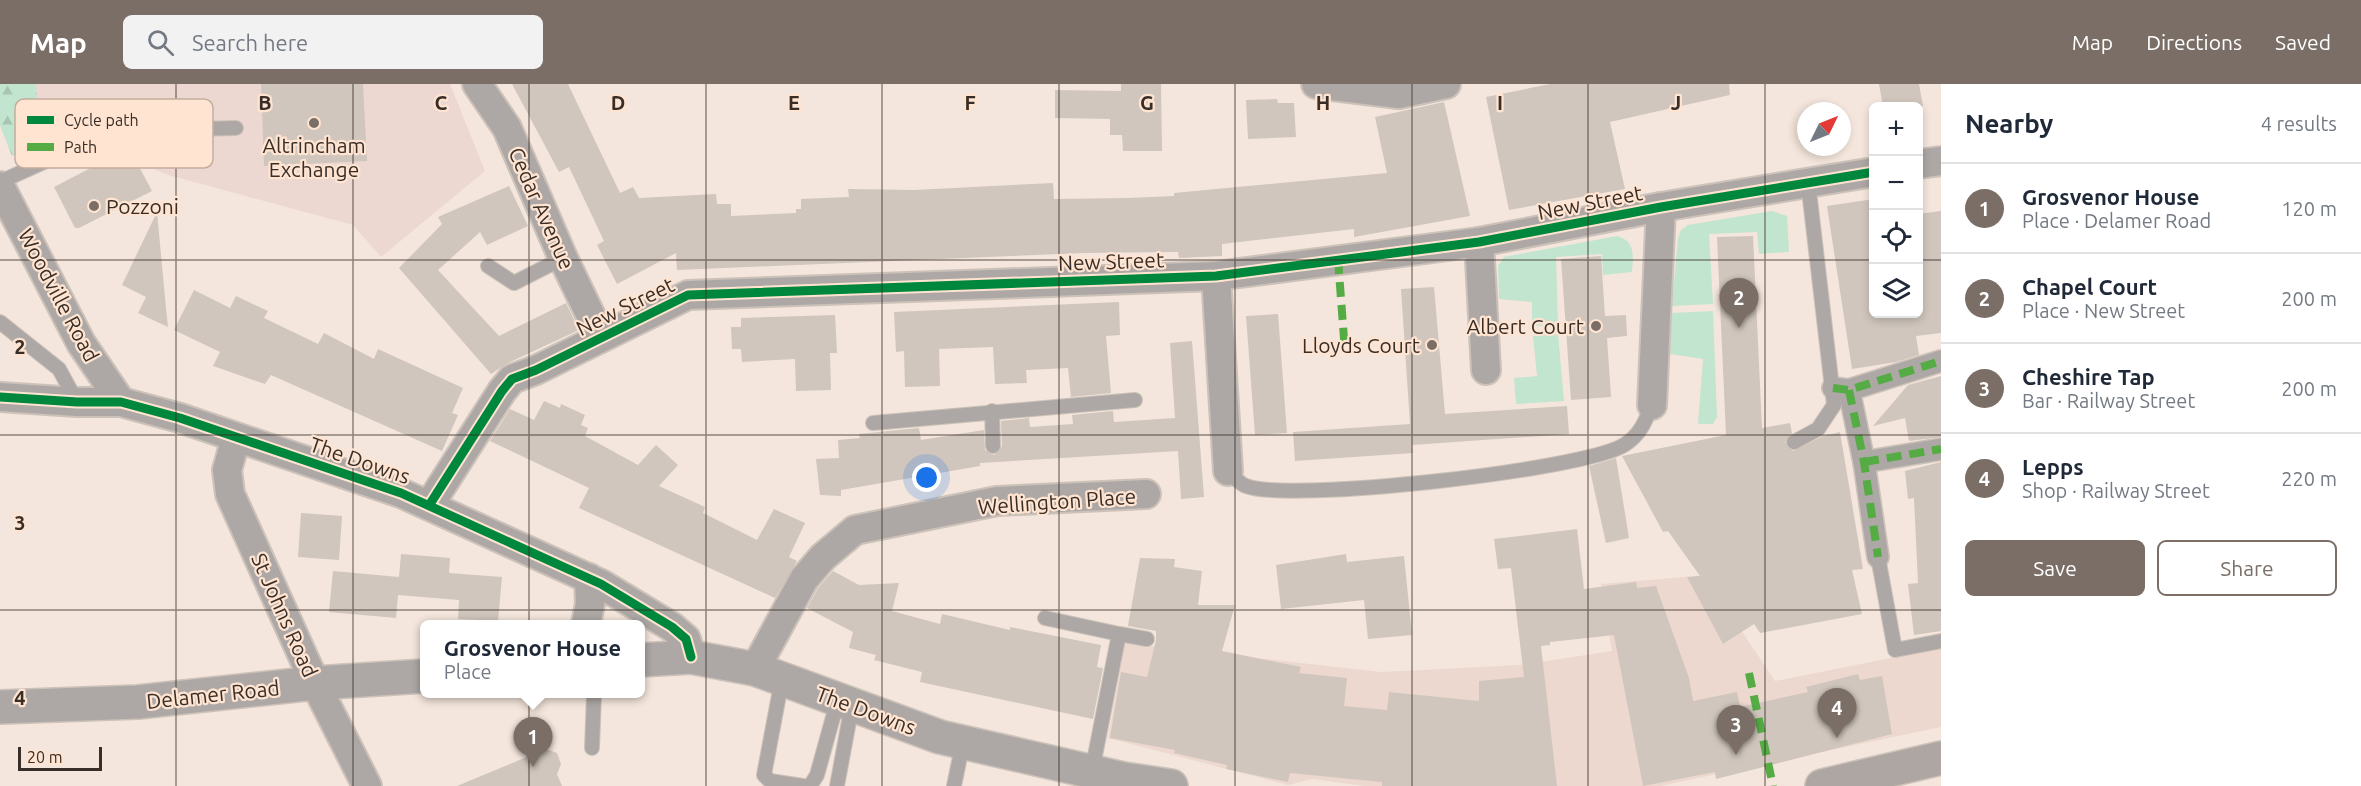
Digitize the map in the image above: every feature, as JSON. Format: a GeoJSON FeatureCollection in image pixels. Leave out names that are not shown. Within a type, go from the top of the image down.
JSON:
{"type":"FeatureCollection","features":[{"type":"Feature","properties":{"kind":"main road"},"geometry":{"type":"LineString","coordinates":[[1822,786],[1941,758]]}},
{"type":"Feature","properties":{"kind":"street","name":"Cedar Avenue"},"geometry":{"type":"LineString","coordinates":[[477,84],[507,128],[562,258],[601,337]]}},
{"type":"Feature","properties":{"kind":"street"},"geometry":{"type":"LineString","coordinates":[[1316,84],[1362,87],[1399,94],[1446,84]]}},
{"type":"Feature","properties":{"kind":"street"},"geometry":{"type":"LineString","coordinates":[[1923,163],[1941,161]]}},
{"type":"Feature","properties":{"kind":"street","name":"New Street"},"geometry":{"type":"LineString","coordinates":[[430,504],[454,463],[512,379],[536,370],[688,295],[1216,276],[1479,242],[1661,207],[1869,173]]}},
{"type":"Feature","properties":{"kind":"street","name":"Woodville Road"},"geometry":{"type":"LineString","coordinates":[[0,184],[81,343],[121,402]]}},
{"type":"Feature","properties":{"kind":"street"},"geometry":{"type":"LineString","coordinates":[[1652,405],[1661,207]]}},
{"type":"Feature","properties":{"kind":"street"},"geometry":{"type":"LineString","coordinates":[[1479,242],[1486,370]]}},
{"type":"Feature","properties":{"kind":"street"},"geometry":{"type":"LineString","coordinates":[[1216,276],[1228,471]]}},
{"type":"Feature","properties":{"kind":"street"},"geometry":{"type":"LineString","coordinates":[[1878,557],[1864,462],[1841,389],[1941,361]]}},
{"type":"Feature","properties":{"kind":"street","name":"The Downs"},"geometry":{"type":"LineString","coordinates":[[0,397],[77,402],[121,402],[180,418],[430,504],[589,578],[672,627],[686,639],[692,657],[769,674],[940,737],[1092,771],[1123,782],[1171,786]]}},
{"type":"Feature","properties":{"kind":"street","name":"St Johns Road"},"geometry":{"type":"LineString","coordinates":[[236,438],[227,470],[230,494],[315,683],[367,786]]}},
{"type":"Feature","properties":{"kind":"street"},"geometry":{"type":"LineString","coordinates":[[1864,462],[1941,449]]}},
{"type":"Feature","properties":{"kind":"street","name":"Wellington Place"},"geometry":{"type":"LineString","coordinates":[[769,674],[804,579],[823,557],[855,530],[997,501],[1146,494]]}},
{"type":"Feature","properties":{"kind":"street"},"geometry":{"type":"LineString","coordinates":[[587,620],[590,604],[589,578]]}},
{"type":"Feature","properties":{"kind":"street"},"geometry":{"type":"LineString","coordinates":[[645,660],[692,657]]}},
{"type":"Feature","properties":{"kind":"street","name":"Delamer Road"},"geometry":{"type":"LineString","coordinates":[[0,706],[138,702],[315,683],[420,675]]}},
{"type":"Feature","properties":{"kind":"lane"},"geometry":{"type":"LineString","coordinates":[[213,129],[236,128]]}},
{"type":"Feature","properties":{"kind":"lane"},"geometry":{"type":"LineString","coordinates":[[0,184],[34,168]]}},
{"type":"Feature","properties":{"kind":"lane"},"geometry":{"type":"LineString","coordinates":[[1794,442],[1818,429],[1830,414],[1841,389],[1808,182]]}},
{"type":"Feature","properties":{"kind":"lane"},"geometry":{"type":"LineString","coordinates":[[488,266],[514,282],[562,258]]}},
{"type":"Feature","properties":{"kind":"lane"},"geometry":{"type":"LineString","coordinates":[[0,322],[59,369],[77,402]]}},
{"type":"Feature","properties":{"kind":"lane"},"geometry":{"type":"LineString","coordinates":[[873,423],[1135,400]]}},
{"type":"Feature","properties":{"kind":"lane"},"geometry":{"type":"LineString","coordinates":[[1228,471],[1245,486],[1270,490],[1436,481],[1546,468],[1600,455],[1624,446],[1640,433],[1652,405]]}},
{"type":"Feature","properties":{"kind":"lane"},"geometry":{"type":"LineString","coordinates":[[992,411],[993,446]]}},
{"type":"Feature","properties":{"kind":"lane"},"geometry":{"type":"LineString","coordinates":[[1878,557],[1895,650],[1941,641]]}},
{"type":"Feature","properties":{"kind":"lane"},"geometry":{"type":"LineString","coordinates":[[1045,618],[1147,639]]}},
{"type":"Feature","properties":{"kind":"lane"},"geometry":{"type":"LineString","coordinates":[[1092,771],[1119,634]]}},
{"type":"Feature","properties":{"kind":"lane"},"geometry":{"type":"LineString","coordinates":[[769,674],[764,775],[770,781],[803,786]]}},
{"type":"Feature","properties":{"kind":"lane"},"geometry":{"type":"LineString","coordinates":[[592,748],[594,698]]}},
{"type":"Feature","properties":{"kind":"lane"},"geometry":{"type":"LineString","coordinates":[[810,786],[818,776],[845,702]]}},
{"type":"Feature","properties":{"kind":"lane"},"geometry":{"type":"LineString","coordinates":[[837,786],[845,702]]}},
{"type":"Feature","properties":{"kind":"lane"},"geometry":{"type":"LineString","coordinates":[[954,786],[963,742]]}},
{"type":"Feature","properties":{"kind":"shaded area"},"geometry":{"type":"Polygon","coordinates":[[[0,84],[450,84],[485,171],[381,257],[353,225],[168,175],[151,168],[213,168],[213,99],[15,99],[15,155],[12,156],[0,125],[0,84]]]}},
{"type":"Feature","properties":{"kind":"shaded area"},"geometry":{"type":"Polygon","coordinates":[[[1708,575],[1713,588],[1775,681],[1941,648],[1941,727],[1660,786],[1365,786],[1313,779],[1288,785],[1108,738],[1125,643],[1381,672],[1520,665],[1612,651],[1601,584],[1708,575]]]}},
{"type":"Feature","properties":{"kind":"green space"},"geometry":{"type":"Polygon","coordinates":[[[0,84],[36,84],[37,99],[15,99],[15,155],[12,156],[0,125],[0,84]]]}},
{"type":"Feature","properties":{"kind":"green space"},"geometry":{"type":"Polygon","coordinates":[[[1772,211],[1787,216],[1789,252],[1759,254],[1757,232],[1709,234],[1713,304],[1672,306],[1678,238],[1681,230],[1688,225],[1772,211]]]}},
{"type":"Feature","properties":{"kind":"green space"},"geometry":{"type":"Polygon","coordinates":[[[1617,236],[1628,242],[1632,250],[1632,272],[1603,275],[1602,254],[1556,257],[1558,325],[1532,326],[1532,302],[1499,299],[1498,266],[1504,257],[1617,236]]]}},
{"type":"Feature","properties":{"kind":"green space"},"geometry":{"type":"Polygon","coordinates":[[[1713,311],[1717,417],[1713,424],[1698,424],[1703,359],[1670,354],[1671,313],[1713,311]]]}},
{"type":"Feature","properties":{"kind":"green space"},"geometry":{"type":"Polygon","coordinates":[[[1558,334],[1564,401],[1516,404],[1514,378],[1537,376],[1533,336],[1558,334]]]}},
{"type":"Feature","properties":{"kind":"building","name":"Altrincham Exchange"},"geometry":{"type":"Polygon","coordinates":[[[261,84],[363,84],[367,161],[264,166],[261,84]]]}},
{"type":"Feature","properties":{"kind":"building"},"geometry":{"type":"Polygon","coordinates":[[[512,84],[568,84],[620,193],[633,187],[639,198],[716,194],[717,204],[731,204],[731,216],[796,213],[796,209],[801,209],[801,199],[849,197],[848,189],[914,190],[1053,183],[1054,199],[1128,198],[1174,196],[1174,193],[1387,173],[1375,117],[1444,102],[1470,216],[1354,237],[1354,229],[1222,244],[1222,256],[1179,258],[1178,252],[1084,253],[677,270],[676,253],[617,284],[597,245],[604,241],[569,167],[559,172],[512,84]]]}},
{"type":"Feature","properties":{"kind":"building"},"geometry":{"type":"Polygon","coordinates":[[[1121,84],[1161,84],[1162,151],[1123,151],[1122,135],[1110,135],[1110,119],[1055,118],[1055,90],[1121,91],[1121,84]]]}},
{"type":"Feature","properties":{"kind":"building"},"geometry":{"type":"Polygon","coordinates":[[[1550,84],[1729,84],[1730,95],[1610,122],[1625,189],[1509,210],[1486,97],[1550,84]]]}},
{"type":"Feature","properties":{"kind":"building"},"geometry":{"type":"Polygon","coordinates":[[[1879,84],[1919,84],[1922,102],[1882,102],[1879,84]]]}},
{"type":"Feature","properties":{"kind":"building"},"geometry":{"type":"Polygon","coordinates":[[[1277,99],[1278,103],[1294,103],[1296,137],[1248,139],[1246,100],[1277,99]]]}},
{"type":"Feature","properties":{"kind":"building","name":"Pozzoni"},"geometry":{"type":"Polygon","coordinates":[[[91,168],[140,168],[152,191],[75,228],[54,187],[91,168]]]}},
{"type":"Feature","properties":{"kind":"building"},"geometry":{"type":"Polygon","coordinates":[[[509,186],[528,226],[487,245],[480,232],[438,270],[499,336],[566,303],[579,330],[506,364],[491,374],[399,268],[442,224],[438,217],[509,186]]]}},
{"type":"Feature","properties":{"kind":"building"},"geometry":{"type":"Polygon","coordinates":[[[1869,200],[1869,318],[1923,318],[1923,213],[1941,211],[1941,333],[1916,336],[1919,355],[1896,362],[1852,369],[1827,206],[1869,200]]]}},
{"type":"Feature","properties":{"kind":"building"},"geometry":{"type":"Polygon","coordinates":[[[157,212],[168,327],[138,313],[146,297],[122,285],[157,212]]]}},
{"type":"Feature","properties":{"kind":"building"},"geometry":{"type":"Polygon","coordinates":[[[1753,236],[1762,428],[1790,423],[1792,433],[1785,442],[1793,451],[1823,436],[1840,432],[1863,569],[1852,570],[1862,614],[1760,633],[1754,624],[1723,644],[1687,577],[1700,576],[1668,531],[1663,532],[1622,456],[1726,435],[1717,237],[1753,236]]]}},
{"type":"Feature","properties":{"kind":"building","name":"Albert Court"},"geometry":{"type":"Polygon","coordinates":[[[1601,256],[1605,316],[1626,315],[1627,336],[1607,338],[1611,397],[1571,400],[1561,259],[1601,256]]]}},
{"type":"Feature","properties":{"kind":"building"},"geometry":{"type":"Polygon","coordinates":[[[1434,287],[1445,414],[1567,406],[1569,434],[1412,445],[1413,453],[1295,461],[1293,432],[1410,424],[1401,289],[1434,287]]]}},
{"type":"Feature","properties":{"kind":"building"},"geometry":{"type":"Polygon","coordinates":[[[194,290],[230,308],[236,296],[268,311],[264,318],[318,344],[324,333],[374,359],[378,349],[463,388],[452,413],[458,415],[442,451],[271,375],[265,384],[213,366],[220,352],[174,330],[194,290]]]}},
{"type":"Feature","properties":{"kind":"building"},"geometry":{"type":"Polygon","coordinates":[[[1119,302],[1120,335],[1106,336],[1111,393],[1071,397],[1068,368],[1026,370],[1027,383],[995,384],[993,347],[939,349],[940,386],[905,387],[904,351],[896,352],[894,312],[1119,302]]]}},
{"type":"Feature","properties":{"kind":"building","name":"Lloyds Court"},"geometry":{"type":"Polygon","coordinates":[[[1278,314],[1287,433],[1255,435],[1246,316],[1278,314]]]}},
{"type":"Feature","properties":{"kind":"building"},"geometry":{"type":"Polygon","coordinates":[[[835,315],[837,353],[830,353],[831,390],[796,391],[795,359],[742,362],[741,349],[732,349],[731,327],[741,327],[741,318],[835,315]]]}},
{"type":"Feature","properties":{"kind":"building"},"geometry":{"type":"Polygon","coordinates":[[[1192,341],[1204,497],[1181,499],[1178,451],[980,463],[980,466],[841,490],[841,496],[820,495],[816,459],[839,458],[838,440],[860,438],[859,434],[919,428],[921,440],[984,430],[985,450],[994,455],[1002,446],[1001,421],[1029,418],[1030,427],[1073,424],[1072,415],[1113,411],[1114,422],[1175,418],[1170,343],[1192,341]]]}},
{"type":"Feature","properties":{"kind":"building"},"geometry":{"type":"Polygon","coordinates":[[[1941,376],[1941,437],[1909,441],[1905,418],[1873,426],[1908,385],[1941,376]]]}},
{"type":"Feature","properties":{"kind":"building"},"geometry":{"type":"Polygon","coordinates":[[[544,401],[560,408],[561,404],[585,415],[581,425],[588,428],[585,436],[638,465],[656,445],[678,465],[659,486],[705,507],[703,513],[757,540],[774,509],[805,523],[789,557],[797,561],[775,598],[579,508],[589,488],[490,441],[510,409],[534,420],[544,401]]]}},
{"type":"Feature","properties":{"kind":"building"},"geometry":{"type":"Polygon","coordinates":[[[1616,458],[1629,538],[1606,543],[1589,466],[1616,458]]]}},
{"type":"Feature","properties":{"kind":"building"},"geometry":{"type":"Polygon","coordinates":[[[1941,462],[1941,631],[1914,635],[1908,584],[1918,583],[1914,498],[1908,499],[1905,471],[1941,462]]]}},
{"type":"Feature","properties":{"kind":"building"},"geometry":{"type":"Polygon","coordinates":[[[301,513],[342,516],[339,560],[298,557],[301,513]]]}},
{"type":"Feature","properties":{"kind":"building"},"geometry":{"type":"Polygon","coordinates":[[[1577,529],[1584,589],[1636,582],[1637,588],[1656,586],[1689,678],[1693,701],[1737,692],[1740,707],[1808,692],[1806,687],[1858,674],[1860,680],[1882,676],[1892,734],[1716,779],[1715,772],[1643,786],[1614,635],[1550,642],[1550,645],[1541,646],[1557,786],[1382,786],[1382,782],[1290,773],[1288,782],[1226,769],[1227,765],[1174,753],[1175,750],[1110,738],[1121,672],[1147,677],[1156,640],[1156,631],[1128,626],[1140,558],[1175,559],[1174,567],[1202,571],[1198,605],[1235,605],[1222,651],[1301,667],[1299,673],[1347,678],[1344,706],[1387,710],[1389,692],[1479,701],[1479,681],[1524,677],[1511,568],[1498,569],[1494,539],[1577,529]]]}},
{"type":"Feature","properties":{"kind":"building"},"geometry":{"type":"Polygon","coordinates":[[[401,554],[450,558],[449,573],[502,577],[498,620],[458,619],[459,600],[398,595],[396,618],[329,612],[333,571],[399,577],[401,554]]]}},
{"type":"Feature","properties":{"kind":"building"},"geometry":{"type":"Polygon","coordinates":[[[1346,554],[1347,562],[1404,556],[1412,635],[1368,639],[1364,600],[1281,609],[1276,565],[1346,554]]]}},
{"type":"Feature","properties":{"kind":"building"},"geometry":{"type":"Polygon","coordinates":[[[833,571],[859,585],[899,583],[892,611],[940,624],[942,614],[1010,630],[1010,627],[1101,645],[1097,667],[1103,668],[1093,719],[920,682],[922,672],[874,660],[876,655],[849,648],[853,632],[807,608],[818,588],[833,571]]]}},
{"type":"Feature","properties":{"kind":"building"},"geometry":{"type":"Polygon","coordinates":[[[546,749],[557,753],[561,764],[557,774],[562,786],[457,786],[546,749]]]}},
{"type":"Feature","properties":{"kind":"marked path"},"geometry":{"type":"LineString","coordinates":[[1338,259],[1345,352]]}},
{"type":"Feature","properties":{"kind":"marked path"},"geometry":{"type":"LineString","coordinates":[[1833,388],[1849,390],[1941,361]]}},
{"type":"Feature","properties":{"kind":"marked path"},"geometry":{"type":"LineString","coordinates":[[1849,390],[1864,462],[1878,557]]}},
{"type":"Feature","properties":{"kind":"marked path"},"geometry":{"type":"LineString","coordinates":[[1864,462],[1941,449]]}},
{"type":"Feature","properties":{"kind":"marked path"},"geometry":{"type":"LineString","coordinates":[[1749,673],[1773,786]]}},
{"type":"Feature","properties":{"kind":"cycle path"},"geometry":{"type":"LineString","coordinates":[[430,504],[512,379],[536,370],[688,295],[1216,276],[1479,242],[1661,207],[1869,173]]}},
{"type":"Feature","properties":{"kind":"cycle path"},"geometry":{"type":"LineString","coordinates":[[0,397],[77,402],[121,402],[180,418],[401,493],[601,584],[672,627],[686,639],[691,657]]}},
{"type":"Feature","properties":{"kind":"place","name":"Altrincham Exchange"},"geometry":{"type":"Point","coordinates":[314,123]}},
{"type":"Feature","properties":{"kind":"place","name":"Pozzoni"},"geometry":{"type":"Point","coordinates":[94,206]}},
{"type":"Feature","properties":{"kind":"place","name":"Albert Court"},"geometry":{"type":"Point","coordinates":[1596,326]}},
{"type":"Feature","properties":{"kind":"place","name":"Chapel Court"},"geometry":{"type":"Point","coordinates":[1739,328]}},
{"type":"Feature","properties":{"kind":"place","name":"Lloyds Court"},"geometry":{"type":"Point","coordinates":[1432,345]}},
{"type":"Feature","properties":{"kind":"place","name":"Lepps"},"geometry":{"type":"Point","coordinates":[1837,738]}},
{"type":"Feature","properties":{"kind":"place","name":"Cheshire Tap"},"geometry":{"type":"Point","coordinates":[1736,755]}},
{"type":"Feature","properties":{"kind":"place","name":"Grosvenor House"},"geometry":{"type":"Point","coordinates":[533,767]}}]}
